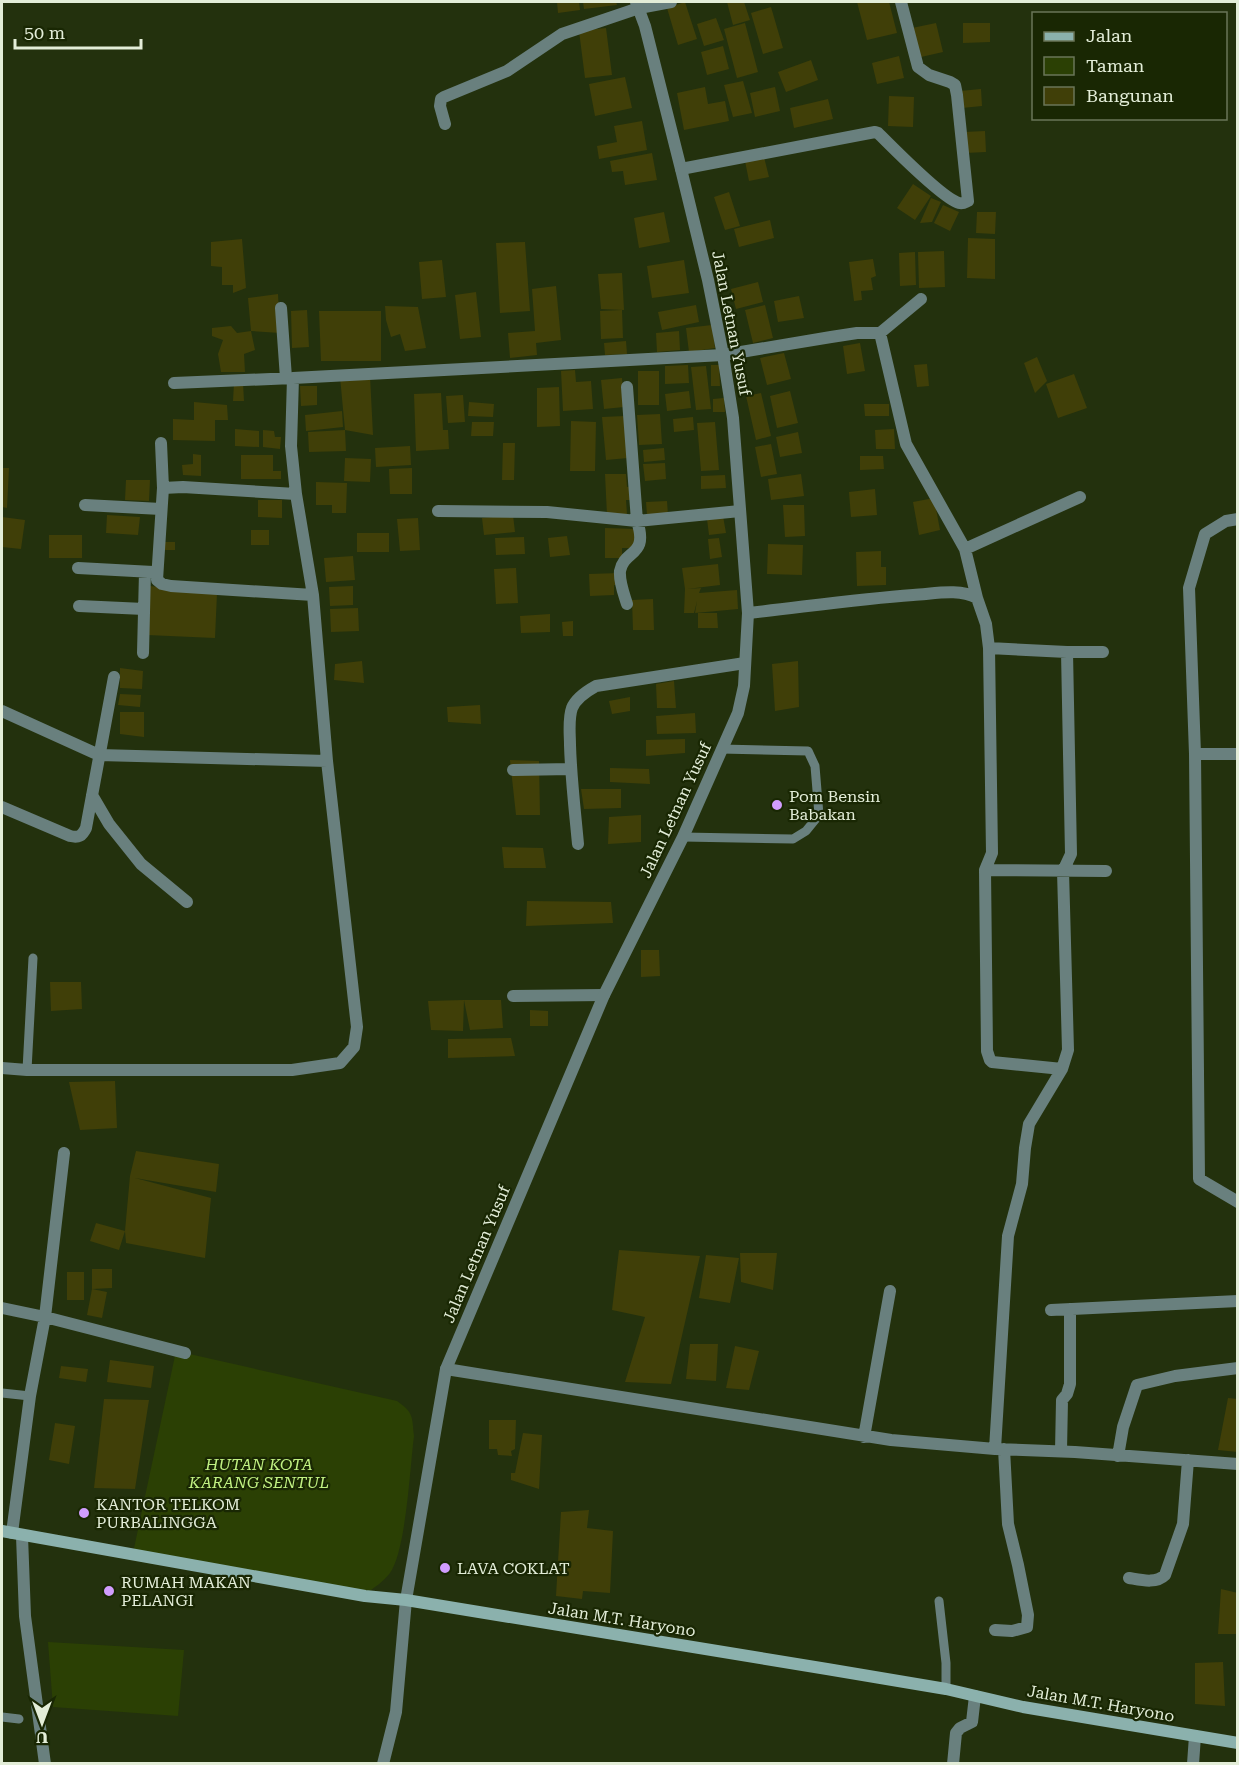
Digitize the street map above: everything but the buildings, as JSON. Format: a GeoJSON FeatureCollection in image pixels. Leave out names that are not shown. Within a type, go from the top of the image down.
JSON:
{"type":"FeatureCollection","features":[{"type":"Feature","properties":{"kind":"main road","name":"Jalan M.T. Haryono"},"geometry":{"type":"LineString","coordinates":[[12,1533],[364,1596],[406,1600],[946,1689],[1023,1707],[1238,1743]]}},
{"type":"Feature","properties":{"kind":"street"},"geometry":{"type":"LineString","coordinates":[[445,124],[440,106],[441,99],[444,97],[507,71],[562,34],[637,5],[670,2]]}},
{"type":"Feature","properties":{"kind":"street"},"geometry":{"type":"LineString","coordinates":[[681,169],[872,132],[878,133],[915,169],[952,200],[960,203],[968,201],[955,85],[929,75],[918,67],[901,2]]}},
{"type":"Feature","properties":{"kind":"street","name":"Jalan Letnan Yusuf"},"geometry":{"type":"LineString","coordinates":[[383,1764],[396,1712],[406,1600],[446,1369],[604,995],[682,837],[738,713],[744,686],[748,613],[733,418],[708,280],[637,5]]}},
{"type":"Feature","properties":{"kind":"street"},"geometry":{"type":"LineString","coordinates":[[174,383],[723,355],[857,333],[880,333],[921,299]]}},
{"type":"Feature","properties":{"kind":"street"},"geometry":{"type":"LineString","coordinates":[[2,1068],[27,1070],[292,1070],[340,1063],[354,1047],[357,1027],[327,761],[313,595],[296,494],[291,446],[290,378],[281,308]]}},
{"type":"Feature","properties":{"kind":"street"},"geometry":{"type":"LineString","coordinates":[[880,333],[906,444],[965,549],[976,598],[986,624],[989,648],[992,854],[985,870],[986,1045],[992,1062],[1062,1069]]}},
{"type":"Feature","properties":{"kind":"street"},"geometry":{"type":"LineString","coordinates":[[627,387],[640,538],[639,548],[622,565],[620,573],[621,587],[627,604]]}},
{"type":"Feature","properties":{"kind":"street"},"geometry":{"type":"LineString","coordinates":[[143,653],[144,609],[163,488],[161,443]]}},
{"type":"Feature","properties":{"kind":"street"},"geometry":{"type":"LineString","coordinates":[[163,488],[183,487],[296,494]]}},
{"type":"Feature","properties":{"kind":"street"},"geometry":{"type":"LineString","coordinates":[[965,549],[1080,497]]}},
{"type":"Feature","properties":{"kind":"street"},"geometry":{"type":"LineString","coordinates":[[85,505],[161,509]]}},
{"type":"Feature","properties":{"kind":"street"},"geometry":{"type":"LineString","coordinates":[[438,511],[546,512],[637,521],[740,511]]}},
{"type":"Feature","properties":{"kind":"street"},"geometry":{"type":"LineString","coordinates":[[1238,519],[1226,521],[1205,534],[1189,588],[1195,754],[1199,1179],[1238,1202]]}},
{"type":"Feature","properties":{"kind":"street"},"geometry":{"type":"LineString","coordinates":[[78,568],[151,572],[157,580],[167,585],[313,595]]}},
{"type":"Feature","properties":{"kind":"street"},"geometry":{"type":"LineString","coordinates":[[748,613],[878,598],[938,594],[963,593],[976,598]]}},
{"type":"Feature","properties":{"kind":"street"},"geometry":{"type":"LineString","coordinates":[[79,606],[144,609]]}},
{"type":"Feature","properties":{"kind":"street"},"geometry":{"type":"LineString","coordinates":[[989,648],[1103,652]]}},
{"type":"Feature","properties":{"kind":"street"},"geometry":{"type":"LineString","coordinates":[[995,1630],[1012,1631],[1027,1627],[1028,1615],[1008,1524],[999,1449],[1008,1236],[1022,1184],[1029,1124],[1062,1069],[1068,1050],[1063,871],[1071,854],[1067,652]]}},
{"type":"Feature","properties":{"kind":"street"},"geometry":{"type":"LineString","coordinates":[[578,844],[571,769],[570,727],[572,709],[585,693],[596,686],[746,663]]}},
{"type":"Feature","properties":{"kind":"street"},"geometry":{"type":"LineString","coordinates":[[2,807],[70,836],[81,836],[86,828],[114,677]]}},
{"type":"Feature","properties":{"kind":"street"},"geometry":{"type":"LineString","coordinates":[[2,711],[99,755],[327,761]]}},
{"type":"Feature","properties":{"kind":"street"},"geometry":{"type":"LineString","coordinates":[[1195,754],[1238,754]]}},
{"type":"Feature","properties":{"kind":"street"},"geometry":{"type":"LineString","coordinates":[[513,770],[571,769]]}},
{"type":"Feature","properties":{"kind":"street"},"geometry":{"type":"LineString","coordinates":[[92,795],[109,824],[141,864],[187,902]]}},
{"type":"Feature","properties":{"kind":"street"},"geometry":{"type":"LineString","coordinates":[[985,870],[1106,871]]}},
{"type":"Feature","properties":{"kind":"street"},"geometry":{"type":"LineString","coordinates":[[513,996],[604,995]]}},
{"type":"Feature","properties":{"kind":"street"},"geometry":{"type":"LineString","coordinates":[[45,1764],[12,1533],[30,1396],[45,1317],[64,1153]]}},
{"type":"Feature","properties":{"kind":"street"},"geometry":{"type":"LineString","coordinates":[[864,1437],[890,1291]]}},
{"type":"Feature","properties":{"kind":"street"},"geometry":{"type":"LineString","coordinates":[[1051,1310],[1238,1301]]}},
{"type":"Feature","properties":{"kind":"street"},"geometry":{"type":"LineString","coordinates":[[2,1308],[185,1353]]}},
{"type":"Feature","properties":{"kind":"street"},"geometry":{"type":"LineString","coordinates":[[1061,1451],[1062,1400],[1067,1394],[1070,1373],[1070,1309]]}},
{"type":"Feature","properties":{"kind":"street"},"geometry":{"type":"LineString","coordinates":[[1118,1456],[1122,1427],[1137,1385],[1175,1376],[1238,1368]]}},
{"type":"Feature","properties":{"kind":"street"},"geometry":{"type":"LineString","coordinates":[[446,1369],[864,1437],[999,1449],[1061,1451],[1238,1464]]}},
{"type":"Feature","properties":{"kind":"street"},"geometry":{"type":"LineString","coordinates":[[1130,1578],[1155,1580],[1165,1575],[1183,1524],[1188,1460]]}},
{"type":"Feature","properties":{"kind":"street"},"geometry":{"type":"LineString","coordinates":[[953,1764],[956,1733],[960,1728],[972,1722],[975,1696]]}},
{"type":"Feature","properties":{"kind":"street"},"geometry":{"type":"LineString","coordinates":[[1193,1764],[1195,1736]]}},
{"type":"Feature","properties":{"kind":"lane"},"geometry":{"type":"LineString","coordinates":[[682,837],[793,839],[806,831],[819,815],[815,765],[808,751],[721,749]]}},
{"type":"Feature","properties":{"kind":"lane"},"geometry":{"type":"LineString","coordinates":[[27,1070],[33,958]]}},
{"type":"Feature","properties":{"kind":"lane"},"geometry":{"type":"LineString","coordinates":[[2,1393],[30,1396]]}},
{"type":"Feature","properties":{"kind":"lane"},"geometry":{"type":"LineString","coordinates":[[939,1601],[946,1663],[946,1689]]}},
{"type":"Feature","properties":{"kind":"lane"},"geometry":{"type":"LineString","coordinates":[[2,1716],[19,1719]]}},
{"type":"Feature","properties":{"kind":"green space","name":"HUTAN KOTA KARANG SENTUL"},"geometry":{"type":"Polygon","coordinates":[[[176,1351],[397,1401],[407,1409],[412,1420],[414,1436],[404,1528],[395,1562],[390,1573],[381,1582],[365,1594],[133,1553],[176,1351]]]}},
{"type":"Feature","properties":{"kind":"green space"},"geometry":{"type":"Polygon","coordinates":[[[48,1642],[184,1650],[178,1716],[53,1707],[48,1642]]]}},
{"type":"Feature","properties":{"kind":"place","name":"Pom Bensin Babakan"},"geometry":{"type":"Point","coordinates":[777,805]}},
{"type":"Feature","properties":{"kind":"place","name":"KANTOR TELKOM PURBALINGGA"},"geometry":{"type":"Point","coordinates":[84,1513]}},
{"type":"Feature","properties":{"kind":"place","name":"LAVA COKLAT"},"geometry":{"type":"Point","coordinates":[445,1568]}},
{"type":"Feature","properties":{"kind":"place","name":"RUMAH MAKAN PELANGI"},"geometry":{"type":"Point","coordinates":[109,1591]}}]}
